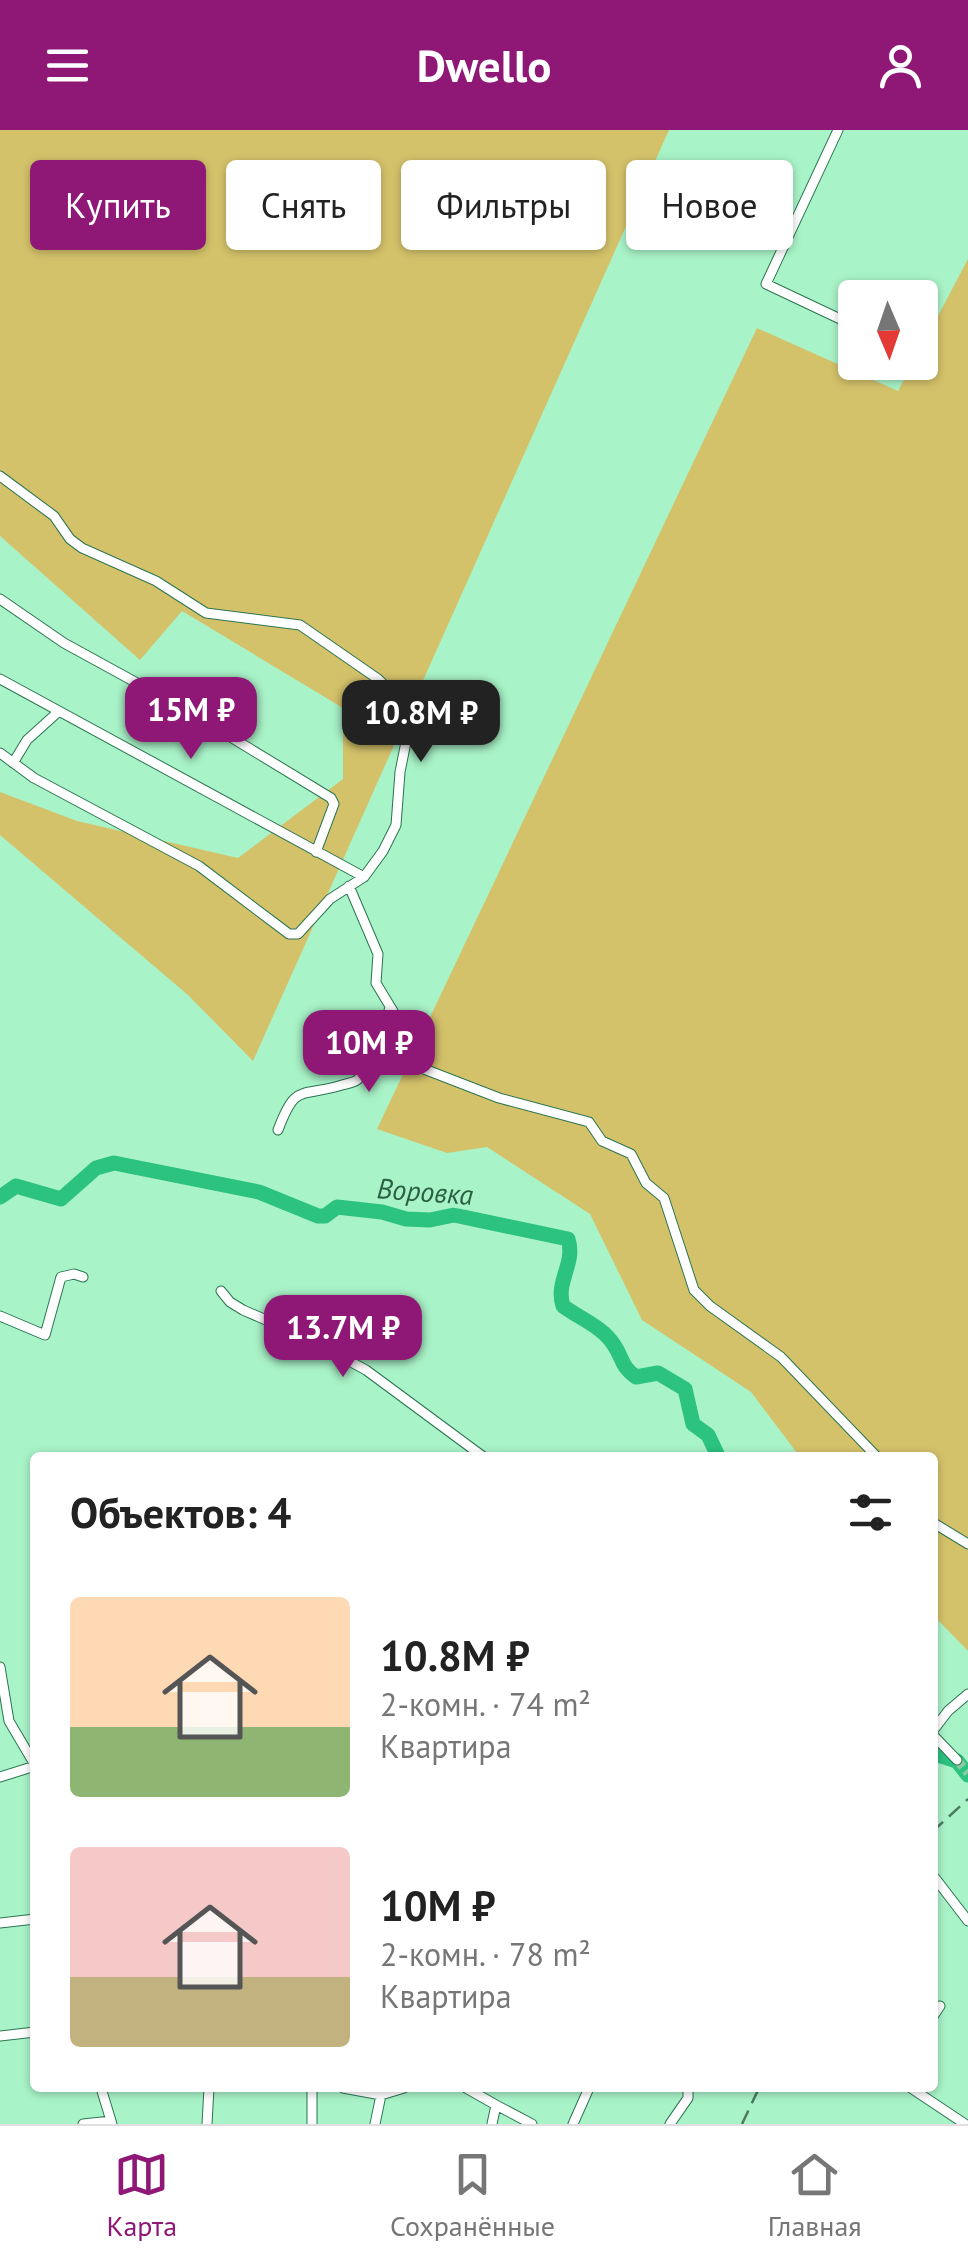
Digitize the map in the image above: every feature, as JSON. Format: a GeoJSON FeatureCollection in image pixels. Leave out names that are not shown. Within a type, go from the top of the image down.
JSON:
{"type":"FeatureCollection","features":[{"type":"Feature","properties":{"kind":"street"},"geometry":{"type":"LineString","coordinates":[[838,130],[766,284],[838,318]]}},
{"type":"Feature","properties":{"kind":"street"},"geometry":{"type":"LineString","coordinates":[[0,476],[59,520],[70,539],[82,548],[156,581],[206,614],[300,625],[378,679],[397,698],[408,732],[396,824],[383,851],[364,877],[330,898],[298,934],[289,934],[199,866],[34,778],[0,753]]}},
{"type":"Feature","properties":{"kind":"street"},"geometry":{"type":"LineString","coordinates":[[0,599],[64,643],[188,710],[331,798],[332,817],[316,852]]}},
{"type":"Feature","properties":{"kind":"street"},"geometry":{"type":"LineString","coordinates":[[0,679],[364,877]]}},
{"type":"Feature","properties":{"kind":"street"},"geometry":{"type":"LineString","coordinates":[[12,763],[27,740],[58,712]]}},
{"type":"Feature","properties":{"kind":"street"},"geometry":{"type":"LineString","coordinates":[[349,886],[378,954],[376,984],[424,1069],[499,1098],[589,1122],[602,1141],[631,1154],[646,1183],[664,1198],[694,1290],[781,1357],[872,1452]]}},
{"type":"Feature","properties":{"kind":"street"},"geometry":{"type":"LineString","coordinates":[[278,1130],[288,1102],[302,1092],[327,1090],[356,1081],[372,1061],[390,1008]]}},
{"type":"Feature","properties":{"kind":"street"},"geometry":{"type":"LineString","coordinates":[[0,1316],[45,1335],[62,1277],[83,1277]]}},
{"type":"Feature","properties":{"kind":"street"},"geometry":{"type":"LineString","coordinates":[[220,1291],[243,1310],[366,1370],[477,1452]]}},
{"type":"Feature","properties":{"kind":"street"},"geometry":{"type":"LineString","coordinates":[[938,1526],[968,1544]]}},
{"type":"Feature","properties":{"kind":"street"},"geometry":{"type":"LineString","coordinates":[[0,1670],[8,1721],[30,1757]]}},
{"type":"Feature","properties":{"kind":"street"},"geometry":{"type":"LineString","coordinates":[[938,1725],[968,1694]]}},
{"type":"Feature","properties":{"kind":"street"},"geometry":{"type":"LineString","coordinates":[[938,1739],[957,1760]]}},
{"type":"Feature","properties":{"kind":"street"},"geometry":{"type":"LineString","coordinates":[[0,1777],[30,1767]]}},
{"type":"Feature","properties":{"kind":"street"},"geometry":{"type":"LineString","coordinates":[[938,1882],[968,1921]]}},
{"type":"Feature","properties":{"kind":"street"},"geometry":{"type":"LineString","coordinates":[[0,1923],[30,1920]]}},
{"type":"Feature","properties":{"kind":"street"},"geometry":{"type":"LineString","coordinates":[[0,2036],[30,2033]]}},
{"type":"Feature","properties":{"kind":"street"},"geometry":{"type":"LineString","coordinates":[[83,2124],[112,2122],[102,2092]]}},
{"type":"Feature","properties":{"kind":"street"},"geometry":{"type":"LineString","coordinates":[[207,2124],[209,2092]]}},
{"type":"Feature","properties":{"kind":"street"},"geometry":{"type":"LineString","coordinates":[[312,2092],[312,2124]]}},
{"type":"Feature","properties":{"kind":"street"},"geometry":{"type":"LineString","coordinates":[[365,2092],[391,2092]]}},
{"type":"Feature","properties":{"kind":"street"},"geometry":{"type":"LineString","coordinates":[[473,2092],[532,2124]]}},
{"type":"Feature","properties":{"kind":"street"},"geometry":{"type":"LineString","coordinates":[[573,2124],[587,2092]]}},
{"type":"Feature","properties":{"kind":"street"},"geometry":{"type":"LineString","coordinates":[[670,2124],[688,2092]]}},
{"type":"Feature","properties":{"kind":"street"},"geometry":{"type":"LineString","coordinates":[[917,2092],[965,2124]]}},
{"type":"Feature","properties":{"kind":"street"},"geometry":{"type":"LineString","coordinates":[[375,2124],[381,2095]]}},
{"type":"Feature","properties":{"kind":"street"},"geometry":{"type":"LineString","coordinates":[[492,2124],[496,2105]]}},
{"type":"Feature","properties":{"kind":"shaded area"},"geometry":{"type":"Polygon","coordinates":[[[0,130],[669,130],[656,160],[626,160],[626,226],[253,1061],[188,995],[0,835],[0,792],[77,821],[238,858],[343,779],[343,708],[182,611],[140,660],[0,536],[0,130]]]}},
{"type":"Feature","properties":{"kind":"shaded area"},"geometry":{"type":"Polygon","coordinates":[[[968,259],[968,1651],[938,1620],[938,1452],[796,1452],[751,1392],[642,1320],[590,1214],[487,1147],[447,1153],[377,1129],[757,328],[838,364],[838,380],[873,380],[898,391],[904,380],[938,380],[938,316],[968,259]]]}},
{"type":"Feature","properties":{"kind":"waterway","name":"Воровка"},"geometry":{"type":"LineString","coordinates":[[0,1197],[16,1186],[61,1199],[96,1168],[114,1163],[259,1192],[318,1216],[337,1207],[406,1219],[454,1215],[568,1239],[563,1306],[604,1333],[636,1377],[658,1373],[685,1389],[693,1424],[708,1435],[716,1452]]}},
{"type":"Feature","properties":{"kind":"waterway","name":"Воровка"},"geometry":{"type":"LineString","coordinates":[[938,1755],[957,1761],[968,1775]]}},
{"type":"Feature","properties":{"kind":"tunnel"},"geometry":{"type":"LineString","coordinates":[[957,1760],[968,1773]]}},
{"type":"Feature","properties":{"kind":"railway"},"geometry":{"type":"LineString","coordinates":[[938,1826],[968,1799]]}},
{"type":"Feature","properties":{"kind":"railway"},"geometry":{"type":"LineString","coordinates":[[742,2124],[757,2092]]}}]}
